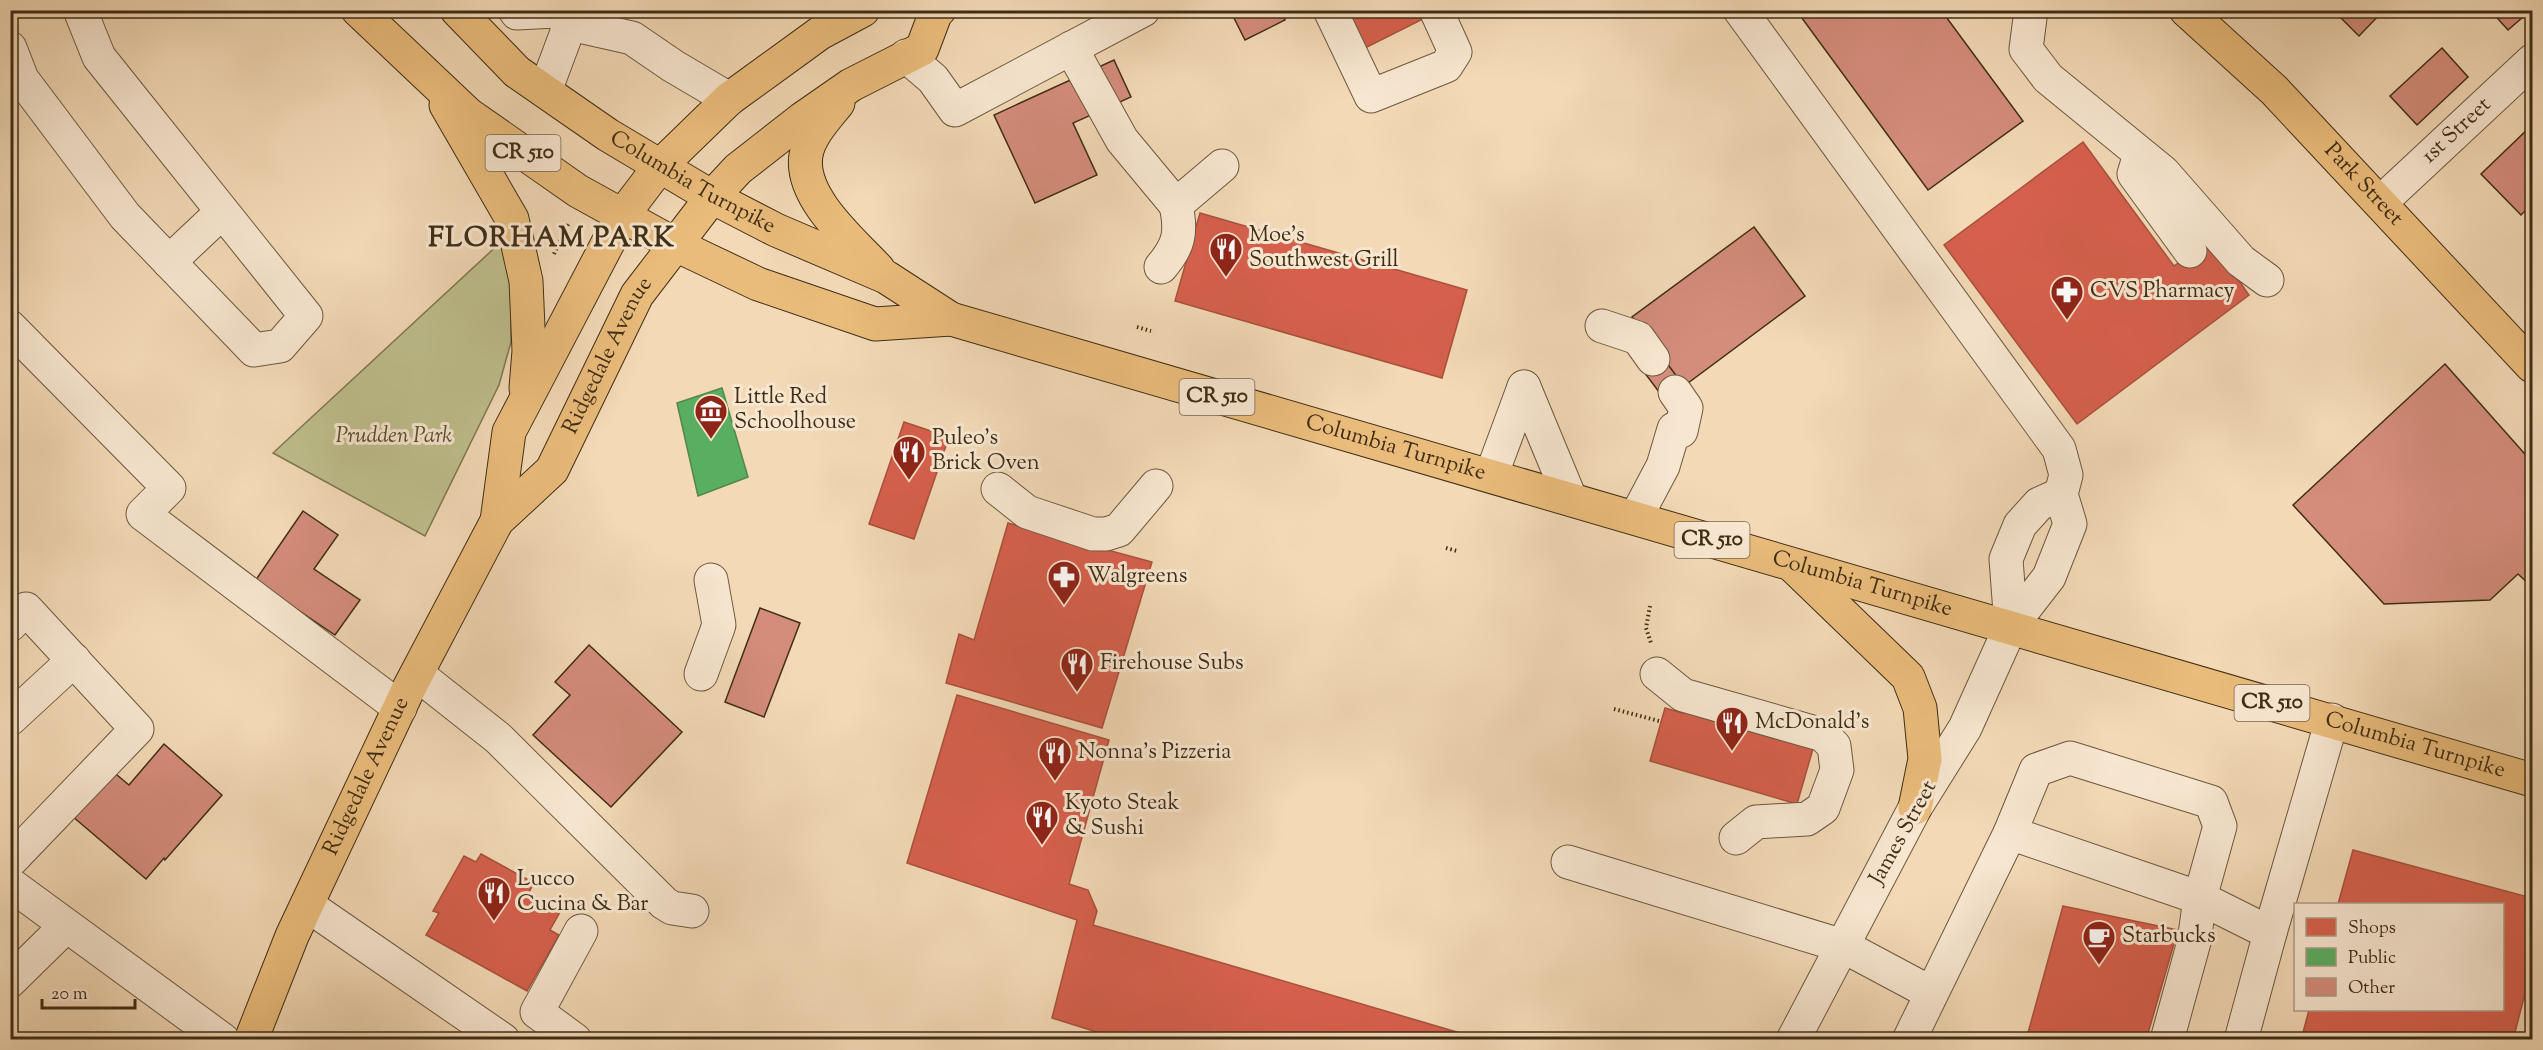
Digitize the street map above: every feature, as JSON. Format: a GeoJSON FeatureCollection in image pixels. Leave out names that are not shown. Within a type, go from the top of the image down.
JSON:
{"type":"FeatureCollection","features":[{"type":"Feature","properties":{"kind":"main road","name":"Columbia Turnpike"},"geometry":{"type":"LineString","coordinates":[[358,10],[468,114],[578,191],[676,245],[758,284],[874,324],[951,319]]}},
{"type":"Feature","properties":{"kind":"main road","name":"Columbia Turnpike"},"geometry":{"type":"LineString","coordinates":[[457,10],[518,72],[608,135],[712,197],[776,230],[886,277],[951,319],[2011,626],[2532,780]]}},
{"type":"Feature","properties":{"kind":"main road","name":"Ridgedale Avenue"},"geometry":{"type":"LineString","coordinates":[[497,521],[509,432],[622,216],[660,166],[729,99],[820,33],[863,10]]}},
{"type":"Feature","properties":{"kind":"main road","name":"Park Street"},"geometry":{"type":"LineString","coordinates":[[2186,10],[2274,90],[2532,366]]}},
{"type":"Feature","properties":{"kind":"main road","name":"Ridgedale Avenue"},"geometry":{"type":"LineString","coordinates":[[251,1040],[307,905],[417,674],[497,521],[552,470],[635,297],[712,197],[738,169],[802,119],[851,85],[922,49],[935,11]]}},
{"type":"Feature","properties":{"kind":"main road"},"geometry":{"type":"LineString","coordinates":[[431,80],[476,153],[512,219],[526,281],[529,351],[525,401]]}},
{"type":"Feature","properties":{"kind":"main road"},"geometry":{"type":"LineString","coordinates":[[851,85],[816,132],[806,154],[808,175],[823,210],[886,277]]}},
{"type":"Feature","properties":{"kind":"main road"},"geometry":{"type":"LineString","coordinates":[[1789,563],[1908,677],[1920,708],[1925,759],[1916,808]]}},
{"type":"Feature","properties":{"kind":"street"},"geometry":{"type":"LineString","coordinates":[[10,48],[22,79],[125,216],[254,350],[280,346],[306,316],[99,57],[80,10]]}},
{"type":"Feature","properties":{"kind":"street"},"geometry":{"type":"LineString","coordinates":[[515,10],[517,13],[559,14],[632,38],[673,66],[729,99]]}},
{"type":"Feature","properties":{"kind":"street"},"geometry":{"type":"LineString","coordinates":[[906,56],[933,79],[955,110],[1143,10]]}},
{"type":"Feature","properties":{"kind":"street"},"geometry":{"type":"LineString","coordinates":[[1330,10],[1371,96],[1446,66],[1455,52],[1436,10]]}},
{"type":"Feature","properties":{"kind":"street"},"geometry":{"type":"LineString","coordinates":[[1740,10],[2059,448],[2066,475],[2061,494],[2039,504],[2020,525],[2006,559],[2011,626]]}},
{"type":"Feature","properties":{"kind":"street"},"geometry":{"type":"LineString","coordinates":[[2031,10],[2026,49],[2048,78],[2163,172],[2241,261],[2267,280]]}},
{"type":"Feature","properties":{"kind":"street"},"geometry":{"type":"LineString","coordinates":[[545,91],[559,14]]}},
{"type":"Feature","properties":{"kind":"street"},"geometry":{"type":"LineString","coordinates":[[1071,48],[1122,141],[1176,205],[1179,223],[1176,248],[1161,267]]}},
{"type":"Feature","properties":{"kind":"street","name":"1st Street"},"geometry":{"type":"LineString","coordinates":[[2381,202],[2532,61]]}},
{"type":"Feature","properties":{"kind":"street"},"geometry":{"type":"LineString","coordinates":[[2140,153],[2134,174],[2190,251]]}},
{"type":"Feature","properties":{"kind":"street"},"geometry":{"type":"LineString","coordinates":[[1176,205],[1222,166]]}},
{"type":"Feature","properties":{"kind":"street"},"geometry":{"type":"LineString","coordinates":[[169,262],[222,212]]}},
{"type":"Feature","properties":{"kind":"street"},"geometry":{"type":"LineString","coordinates":[[1602,326],[1638,339],[1653,359]]}},
{"type":"Feature","properties":{"kind":"street"},"geometry":{"type":"LineString","coordinates":[[10,327],[169,488],[143,513],[400,708]]}},
{"type":"Feature","properties":{"kind":"street"},"geometry":{"type":"LineString","coordinates":[[1491,476],[1524,387],[1570,498]]}},
{"type":"Feature","properties":{"kind":"street"},"geometry":{"type":"LineString","coordinates":[[1636,517],[1663,466],[1686,408],[1675,392]]}},
{"type":"Feature","properties":{"kind":"street"},"geometry":{"type":"LineString","coordinates":[[998,489],[1027,512],[1093,534],[1119,530],[1156,486]]}},
{"type":"Feature","properties":{"kind":"street","name":"James Street"},"geometry":{"type":"LineString","coordinates":[[1793,1040],[1916,808],[1965,728],[2011,626],[2049,577],[2070,524],[2061,494]]}},
{"type":"Feature","properties":{"kind":"street"},"geometry":{"type":"LineString","coordinates":[[701,674],[719,625],[711,580]]}},
{"type":"Feature","properties":{"kind":"street"},"geometry":{"type":"LineString","coordinates":[[10,625],[26,609],[137,729],[10,861]]}},
{"type":"Feature","properties":{"kind":"street"},"geometry":{"type":"LineString","coordinates":[[1654,659],[1683,695],[1823,735],[1834,746],[1837,770],[1823,808],[1807,819],[1756,822],[1736,838]]}},
{"type":"Feature","properties":{"kind":"street"},"geometry":{"type":"LineString","coordinates":[[10,719],[74,660]]}},
{"type":"Feature","properties":{"kind":"street"},"geometry":{"type":"LineString","coordinates":[[417,674],[498,738],[664,903],[672,908],[692,911]]}},
{"type":"Feature","properties":{"kind":"street"},"geometry":{"type":"LineString","coordinates":[[2241,1040],[2332,720]]}},
{"type":"Feature","properties":{"kind":"street"},"geometry":{"type":"LineString","coordinates":[[1909,1040],[2010,832],[2036,770],[2070,758],[2211,802],[2220,826],[2200,898],[2194,942],[2167,1040]]}},
{"type":"Feature","properties":{"kind":"street"},"geometry":{"type":"LineString","coordinates":[[2010,832],[2200,898],[2270,933]]}},
{"type":"Feature","properties":{"kind":"street"},"geometry":{"type":"LineString","coordinates":[[1568,862],[1843,945],[1931,993]]}},
{"type":"Feature","properties":{"kind":"street"},"geometry":{"type":"LineString","coordinates":[[10,884],[223,1040]]}},
{"type":"Feature","properties":{"kind":"street"},"geometry":{"type":"LineString","coordinates":[[307,905],[498,1038]]}},
{"type":"Feature","properties":{"kind":"street"},"geometry":{"type":"LineString","coordinates":[[10,981],[66,926]]}},
{"type":"Feature","properties":{"kind":"street"},"geometry":{"type":"LineString","coordinates":[[575,1040],[537,1012],[581,931]]}},
{"type":"Feature","properties":{"kind":"path"},"geometry":{"type":"LineString","coordinates":[[555,254],[572,215]]}},
{"type":"Feature","properties":{"kind":"path"},"geometry":{"type":"LineString","coordinates":[[544,250],[561,256]]}},
{"type":"Feature","properties":{"kind":"path"},"geometry":{"type":"LineString","coordinates":[[1137,327],[1151,331]]}},
{"type":"Feature","properties":{"kind":"path"},"geometry":{"type":"LineString","coordinates":[[1446,548],[1457,551]]}},
{"type":"Feature","properties":{"kind":"path"},"geometry":{"type":"LineString","coordinates":[[1650,606],[1646,628],[1654,659]]}},
{"type":"Feature","properties":{"kind":"path"},"geometry":{"type":"LineString","coordinates":[[1614,709],[1659,721]]}},
{"type":"Feature","properties":{"kind":"green space","name":"Prudden Park"},"geometry":{"type":"Polygon","coordinates":[[[502,241],[511,291],[511,342],[499,385],[425,536],[273,453],[502,241]]]}},
{"type":"Feature","properties":{"kind":"building: Shops"},"geometry":{"type":"Polygon","coordinates":[[[1344,10],[1424,10],[1427,17],[1363,49],[1344,10]]]}},
{"type":"Feature","properties":{"kind":"building: Shops"},"geometry":{"type":"Polygon","coordinates":[[[2083,142],[2174,266],[2210,239],[2249,295],[2077,424],[1944,245],[2083,142]]]}},
{"type":"Feature","properties":{"kind":"building: Shops"},"geometry":{"type":"Polygon","coordinates":[[[1200,213],[1467,290],[1442,378],[1175,301],[1200,213]]]}},
{"type":"Feature","properties":{"kind":"building: Shops","name":"Puleo's Brick Oven"},"geometry":{"type":"Polygon","coordinates":[[[904,422],[949,437],[914,539],[869,524],[904,422]]]}},
{"type":"Feature","properties":{"kind":"building: Shops"},"geometry":{"type":"Polygon","coordinates":[[[1008,523],[1152,562],[1102,728],[946,683],[959,634],[974,640],[1008,523]]]}},
{"type":"Feature","properties":{"kind":"building: Shops"},"geometry":{"type":"Polygon","coordinates":[[[957,695],[1109,740],[1069,884],[1088,890],[1097,911],[1093,925],[1484,1040],[1122,1040],[1052,1018],[1077,920],[907,863],[957,695]]]}},
{"type":"Feature","properties":{"kind":"building: Shops","name":"McDonald's"},"geometry":{"type":"Polygon","coordinates":[[[1684,705],[1815,742],[1797,804],[1650,761],[1665,708],[1682,713],[1684,705]]]}},
{"type":"Feature","properties":{"kind":"building: Shops"},"geometry":{"type":"Polygon","coordinates":[[[2353,850],[2532,898],[2532,967],[2513,1040],[2301,1040],[2309,1011],[2504,1011],[2504,903],[2338,903],[2353,850]]]}},
{"type":"Feature","properties":{"kind":"building: Shops","name":"Lucco Cucina & Bar"},"geometry":{"type":"Polygon","coordinates":[[[481,854],[534,883],[528,894],[560,912],[550,930],[559,935],[527,991],[426,935],[439,913],[433,911],[464,856],[476,862],[481,854]]]}},
{"type":"Feature","properties":{"kind":"building: Shops"},"geometry":{"type":"Polygon","coordinates":[[[2063,906],[2178,930],[2146,1040],[2026,1040],[2063,906]]]}},
{"type":"Feature","properties":{"kind":"building: Public","name":"Little Red Schoolhouse"},"geometry":{"type":"Polygon","coordinates":[[[722,388],[748,477],[698,496],[677,403],[722,388]]]}},
{"type":"Feature","properties":{"kind":"building: Other"},"geometry":{"type":"Polygon","coordinates":[[[1230,10],[1280,10],[1285,20],[1245,40],[1230,10]]]}},
{"type":"Feature","properties":{"kind":"building: Other"},"geometry":{"type":"Polygon","coordinates":[[[1796,10],[1941,10],[2023,121],[1928,190],[1796,10]]]}},
{"type":"Feature","properties":{"kind":"building: Other"},"geometry":{"type":"Polygon","coordinates":[[[2333,10],[2384,10],[2359,36],[2333,10]]]}},
{"type":"Feature","properties":{"kind":"building: Other"},"geometry":{"type":"Polygon","coordinates":[[[2490,10],[2529,10],[2530,11],[2508,30],[2490,10]]]}},
{"type":"Feature","properties":{"kind":"building: Other"},"geometry":{"type":"Polygon","coordinates":[[[2442,48],[2468,77],[2417,125],[2390,96],[2442,48]]]}},
{"type":"Feature","properties":{"kind":"building: Other"},"geometry":{"type":"Polygon","coordinates":[[[1114,60],[1131,97],[1073,123],[1097,175],[1035,203],[994,115],[1114,60]]]}},
{"type":"Feature","properties":{"kind":"building: Other"},"geometry":{"type":"Polygon","coordinates":[[[2532,125],[2532,204],[2521,215],[2481,174],[2532,125]]]}},
{"type":"Feature","properties":{"kind":"building: Other"},"geometry":{"type":"Polygon","coordinates":[[[1754,227],[1805,296],[1684,386],[1632,317],[1754,227]]]}},
{"type":"Feature","properties":{"kind":"building: Other"},"geometry":{"type":"Polygon","coordinates":[[[1660,354],[1684,386],[1665,400],[1641,368],[1660,354]]]}},
{"type":"Feature","properties":{"kind":"building: Other"},"geometry":{"type":"Polygon","coordinates":[[[2445,364],[2532,462],[2532,587],[2518,574],[2490,600],[2384,604],[2293,505],[2445,364]]]}},
{"type":"Feature","properties":{"kind":"building: Other"},"geometry":{"type":"Polygon","coordinates":[[[303,511],[338,535],[314,569],[360,600],[335,635],[255,581],[303,511]]]}},
{"type":"Feature","properties":{"kind":"building: Other"},"geometry":{"type":"Polygon","coordinates":[[[760,608],[800,623],[764,717],[725,702],[760,608]]]}},
{"type":"Feature","properties":{"kind":"building: Other"},"geometry":{"type":"Polygon","coordinates":[[[589,645],[682,732],[611,807],[533,735],[570,695],[555,682],[589,645]]]}},
{"type":"Feature","properties":{"kind":"building: Other"},"geometry":{"type":"Polygon","coordinates":[[[164,744],[222,795],[146,879],[72,816],[111,770],[129,785],[164,744]]]}},
{"type":"Feature","properties":{"kind":"place","name":"Moe's Southwest Grill"},"geometry":{"type":"Point","coordinates":[1226,278]}},
{"type":"Feature","properties":{"kind":"place","name":"CVS Pharmacy"},"geometry":{"type":"Point","coordinates":[2067,321]}},
{"type":"Feature","properties":{"kind":"place","name":"Little Red Schoolhouse"},"geometry":{"type":"Point","coordinates":[711,440]}},
{"type":"Feature","properties":{"kind":"place","name":"Puleo's Brick Oven"},"geometry":{"type":"Point","coordinates":[909,481]}},
{"type":"Feature","properties":{"kind":"place","name":"Walgreens"},"geometry":{"type":"Point","coordinates":[1064,606]}},
{"type":"Feature","properties":{"kind":"place","name":"Firehouse Subs"},"geometry":{"type":"Point","coordinates":[1077,693]}},
{"type":"Feature","properties":{"kind":"place","name":"McDonald's"},"geometry":{"type":"Point","coordinates":[1732,752]}},
{"type":"Feature","properties":{"kind":"place","name":"Nonna's Pizzeria"},"geometry":{"type":"Point","coordinates":[1055,782]}},
{"type":"Feature","properties":{"kind":"place","name":"Kyoto Steak & Sushi"},"geometry":{"type":"Point","coordinates":[1042,846]}},
{"type":"Feature","properties":{"kind":"place","name":"Lucco Cucina & Bar"},"geometry":{"type":"Point","coordinates":[494,922]}},
{"type":"Feature","properties":{"kind":"place","name":"Starbucks"},"geometry":{"type":"Point","coordinates":[2099,966]}},
{"type":"Feature","properties":{"kind":"district","name":"FLORHAM PARK"},"geometry":{"type":"Point","coordinates":[552,239]}}]}
